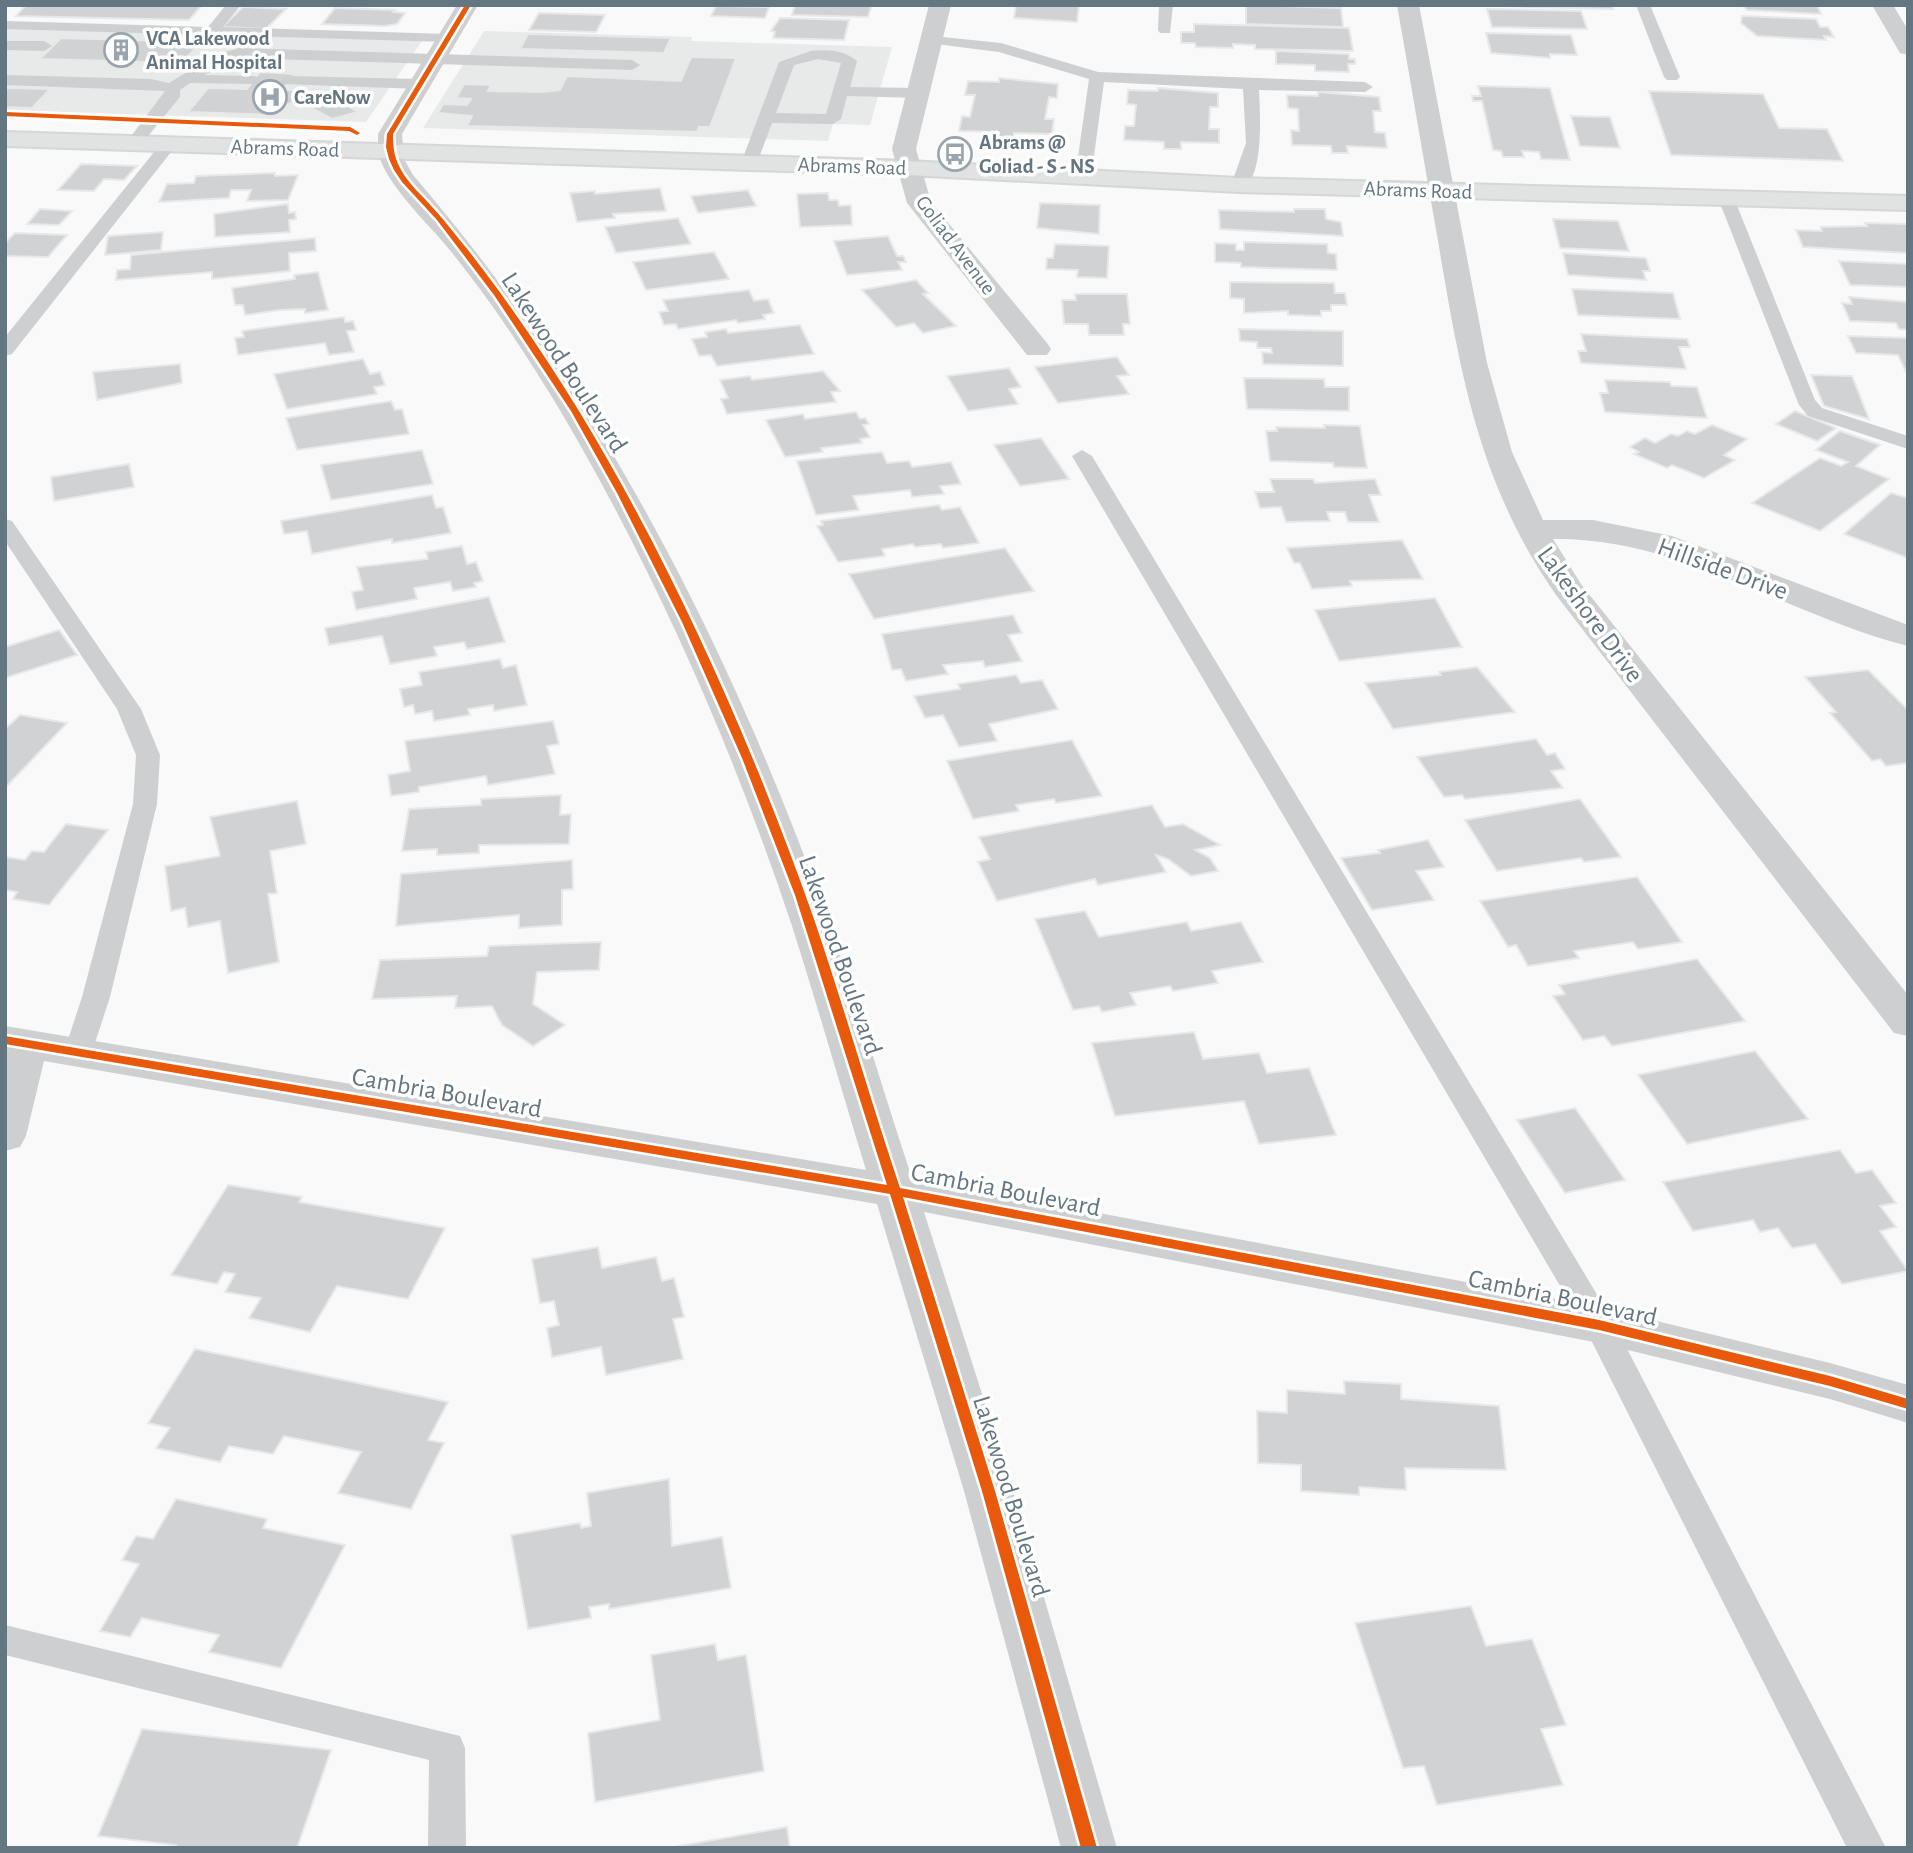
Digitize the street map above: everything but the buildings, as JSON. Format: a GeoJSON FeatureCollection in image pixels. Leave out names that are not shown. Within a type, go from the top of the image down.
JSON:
{"type":"FeatureCollection","features":[{"type":"Feature","properties":{"kind":"main road","name":"Abrams Road"},"geometry":{"type":"LineString","coordinates":[[5,139],[908,168],[1239,185],[1908,203]]}},
{"type":"Feature","properties":{"kind":"street"},"geometry":{"type":"LineString","coordinates":[[387,151],[390,134],[468,5]]}},
{"type":"Feature","properties":{"kind":"street","name":"Goliad Avenue"},"geometry":{"type":"LineString","coordinates":[[940,5],[904,149],[908,168],[919,203],[1037,349]]}},
{"type":"Feature","properties":{"kind":"street","name":"Lakeshore Drive"},"geometry":{"type":"LineString","coordinates":[[1408,5],[1473,363],[1497,453],[1532,530],[1567,588],[1908,1023]]}},
{"type":"Feature","properties":{"kind":"street"},"geometry":{"type":"LineString","coordinates":[[1882,5],[1908,48]]}},
{"type":"Feature","properties":{"kind":"street","name":"Lakewood Boulevard"},"geometry":{"type":"LineString","coordinates":[[387,151],[395,169],[438,217],[480,272],[580,418],[642,530],[711,670],[800,897],[895,1191],[1041,1669],[1089,1848]]}},
{"type":"Feature","properties":{"kind":"street","name":"Hillside Drive"},"geometry":{"type":"LineString","coordinates":[[1532,530],[1593,529],[1661,543],[1908,636]]}},
{"type":"Feature","properties":{"kind":"street"},"geometry":{"type":"LineString","coordinates":[[5,1136],[17,1042]]}},
{"type":"Feature","properties":{"kind":"street","name":"Cambria Boulevard"},"geometry":{"type":"LineString","coordinates":[[17,1042],[895,1191],[1599,1325],[1830,1381],[1908,1404]]}},
{"type":"Feature","properties":{"kind":"lane"},"geometry":{"type":"LineString","coordinates":[[212,31],[234,5]]}},
{"type":"Feature","properties":{"kind":"lane"},"geometry":{"type":"LineString","coordinates":[[1165,30],[1166,5]]}},
{"type":"Feature","properties":{"kind":"lane"},"geometry":{"type":"LineString","coordinates":[[1643,5],[1672,77]]}},
{"type":"Feature","properties":{"kind":"lane"},"geometry":{"type":"LineString","coordinates":[[5,25],[447,38]]}},
{"type":"Feature","properties":{"kind":"lane"},"geometry":{"type":"LineString","coordinates":[[933,40],[1014,51],[1097,77],[1251,85],[1365,87]]}},
{"type":"Feature","properties":{"kind":"lane"},"geometry":{"type":"LineString","coordinates":[[5,45],[44,46]]}},
{"type":"Feature","properties":{"kind":"lane"},"geometry":{"type":"LineString","coordinates":[[5,80],[152,83],[171,88],[191,79],[217,59],[239,53],[632,65]]}},
{"type":"Feature","properties":{"kind":"lane"},"geometry":{"type":"LineString","coordinates":[[749,163],[787,62],[800,57],[835,54],[849,61],[833,119],[766,118]]}},
{"type":"Feature","properties":{"kind":"lane"},"geometry":{"type":"LineString","coordinates":[[1083,178],[1097,77]]}},
{"type":"Feature","properties":{"kind":"lane"},"geometry":{"type":"LineString","coordinates":[[191,79],[254,80]]}},
{"type":"Feature","properties":{"kind":"lane"},"geometry":{"type":"LineString","coordinates":[[288,81],[419,84]]}},
{"type":"Feature","properties":{"kind":"lane"},"geometry":{"type":"LineString","coordinates":[[1239,185],[1254,143],[1251,85]]}},
{"type":"Feature","properties":{"kind":"lane"},"geometry":{"type":"LineString","coordinates":[[134,143],[174,94],[171,88]]}},
{"type":"Feature","properties":{"kind":"lane"},"geometry":{"type":"LineString","coordinates":[[841,91],[920,93]]}},
{"type":"Feature","properties":{"kind":"lane"},"geometry":{"type":"LineString","coordinates":[[5,350],[169,144]]}},
{"type":"Feature","properties":{"kind":"lane"},"geometry":{"type":"LineString","coordinates":[[1726,198],[1806,401],[1815,412],[1908,443]]}},
{"type":"Feature","properties":{"kind":"lane"},"geometry":{"type":"LineString","coordinates":[[1082,456],[1599,1325],[1867,1848]]}},
{"type":"Feature","properties":{"kind":"lane"},"geometry":{"type":"LineString","coordinates":[[5,525],[129,709],[148,755],[145,804],[96,997],[78,1052]]}},
{"type":"Feature","properties":{"kind":"lane"},"geometry":{"type":"LineString","coordinates":[[5,1640],[447,1748],[447,1848]]}},
{"type":"Feature","properties":{"kind":"shaded area"},"geometry":{"type":"Polygon","coordinates":[[[5,28],[422,41],[366,122],[5,110],[5,28]]]}},
{"type":"Feature","properties":{"kind":"shaded area"},"geometry":{"type":"Polygon","coordinates":[[[484,31],[692,37],[691,41],[892,47],[870,125],[833,124],[828,141],[423,128],[484,31]]]}},
{"type":"Feature","properties":{"kind":"cycle path"},"geometry":{"type":"LineString","coordinates":[[468,5],[390,134],[392,159],[404,180],[439,219],[496,293],[550,371],[599,451],[665,578],[746,758],[811,925],[934,1313],[1040,1669],[1089,1848]]}},
{"type":"Feature","properties":{"kind":"cycle path"},"geometry":{"type":"LineString","coordinates":[[5,114],[350,129],[357,133]]}},
{"type":"Feature","properties":{"kind":"cycle path"},"geometry":{"type":"LineString","coordinates":[[5,1040],[895,1191],[1599,1325],[1830,1381],[1908,1404]]}},
{"type":"Feature","properties":{"kind":"place","name":"VCA Lakewood Animal Hospital"},"geometry":{"type":"Point","coordinates":[121,50]}},
{"type":"Feature","properties":{"kind":"place","name":"CareNow"},"geometry":{"type":"Point","coordinates":[270,97]}},
{"type":"Feature","properties":{"kind":"place","name":"Abrams @ Goliad - S - NS"},"geometry":{"type":"Point","coordinates":[955,154]}}]}
